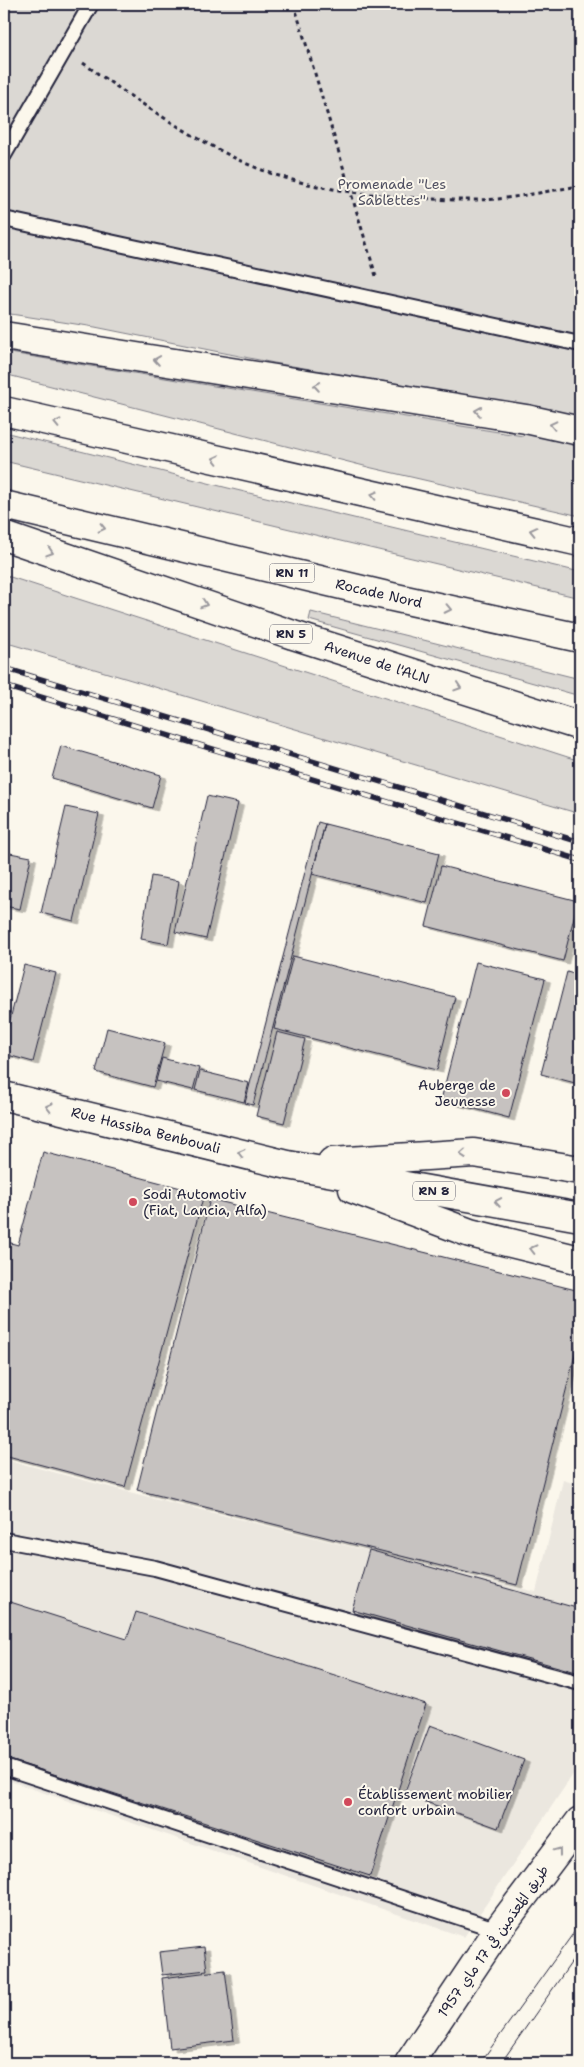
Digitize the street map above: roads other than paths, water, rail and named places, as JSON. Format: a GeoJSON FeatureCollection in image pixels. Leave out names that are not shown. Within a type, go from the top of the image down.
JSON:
{"type":"FeatureCollection","features":[{"type":"Feature","properties":{"kind":"main road"},"geometry":{"type":"LineString","coordinates":[[4,336],[526,419],[580,431]]}},
{"type":"Feature","properties":{"kind":"main road"},"geometry":{"type":"LineString","coordinates":[[4,410],[580,542]]}},
{"type":"Feature","properties":{"kind":"main road","name":"Rocade Nord"},"geometry":{"type":"LineString","coordinates":[[4,505],[392,597],[580,638]]}},
{"type":"Feature","properties":{"kind":"main road","name":"Avenue de l'ALN"},"geometry":{"type":"LineString","coordinates":[[4,536],[293,635],[580,726]]}},
{"type":"Feature","properties":{"kind":"main road","name":"Rue Hassiba Benbouali"},"geometry":{"type":"LineString","coordinates":[[4,1096],[288,1165]]}},
{"type":"Feature","properties":{"kind":"main road"},"geometry":{"type":"LineString","coordinates":[[288,1165],[474,1154],[580,1170]]}},
{"type":"Feature","properties":{"kind":"main road"},"geometry":{"type":"LineString","coordinates":[[288,1165],[470,1233],[580,1260]]}},
{"type":"Feature","properties":{"kind":"main road","name":"RN 8"},"geometry":{"type":"LineString","coordinates":[[288,1165],[580,1217]]}},
{"type":"Feature","properties":{"kind":"main road","name":"طريق المُعدَمين في 17 ماي 1957"},"geometry":{"type":"LineString","coordinates":[[409,2063],[498,1930],[580,1822]]}},
{"type":"Feature","properties":{"kind":"lane"},"geometry":{"type":"LineString","coordinates":[[4,155],[91,4]]}},
{"type":"Feature","properties":{"kind":"lane"},"geometry":{"type":"LineString","coordinates":[[4,219],[580,344]]}},
{"type":"Feature","properties":{"kind":"lane"},"geometry":{"type":"LineString","coordinates":[[4,1540],[156,1568],[580,1683]]}},
{"type":"Feature","properties":{"kind":"lane"},"geometry":{"type":"LineString","coordinates":[[4,1767],[498,1930]]}},
{"type":"Feature","properties":{"kind":"tram line"},"geometry":{"type":"LineString","coordinates":[[480,2063],[580,1924]]}},
{"type":"Feature","properties":{"kind":"tram line"},"geometry":{"type":"LineString","coordinates":[[501,2063],[580,1950]]}},
{"type":"Feature","properties":{"kind":"railway"},"geometry":{"type":"LineString","coordinates":[[4,668],[580,842]]}},
{"type":"Feature","properties":{"kind":"railway"},"geometry":{"type":"LineString","coordinates":[[4,686],[580,860]]}},
{"type":"Feature","properties":{"kind":"place","name":"Auberge de Jeunesse"},"geometry":{"type":"Point","coordinates":[506,1093]}},
{"type":"Feature","properties":{"kind":"place","name":"Sodi Automotiv (Fiat, Lancia, Alfa)"},"geometry":{"type":"Point","coordinates":[133,1202]}},
{"type":"Feature","properties":{"kind":"place","name":"Établissement mobilier confort urbain"},"geometry":{"type":"Point","coordinates":[348,1802]}},
{"type":"Feature","properties":{"kind":"park label","name":"Promenade \"Les Sablettes\""},"geometry":{"type":"Point","coordinates":[392,192]}}]}
